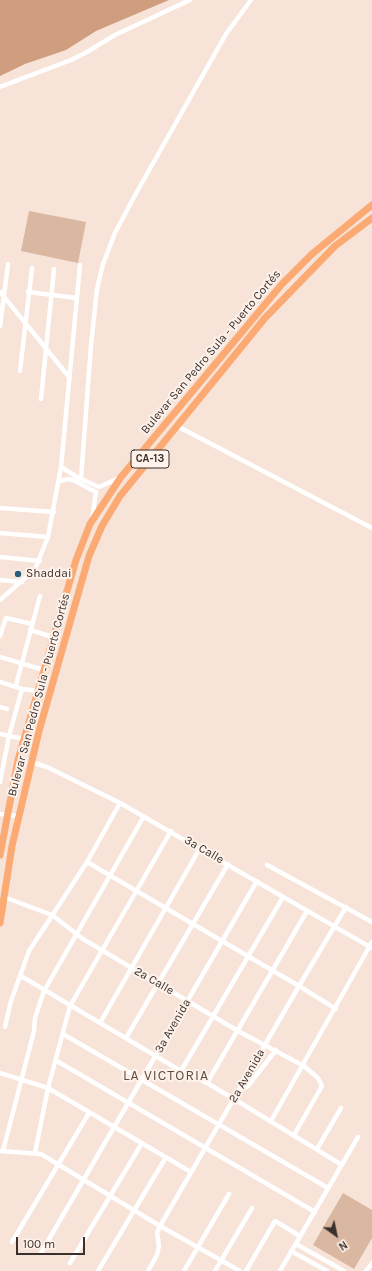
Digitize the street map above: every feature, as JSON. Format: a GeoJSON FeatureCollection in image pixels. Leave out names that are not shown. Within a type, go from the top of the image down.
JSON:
{"type":"FeatureCollection","features":[{"type":"Feature","properties":{"kind":"highway","name":"Bulevar San Pedro Sula - Puerto Cortés"},"geometry":{"type":"LineString","coordinates":[[0,855],[4,814],[24,739],[76,560],[90,524],[121,477],[210,368],[282,284],[317,250],[372,205]]}},
{"type":"Feature","properties":{"kind":"highway","name":"Bulevar San Pedro Sula - Puerto Cortés"},"geometry":{"type":"LineString","coordinates":[[0,924],[18,816],[31,762],[89,556],[102,526],[120,496],[265,318],[292,288],[335,246],[372,218]]}},
{"type":"Feature","properties":{"kind":"highway"},"geometry":{"type":"LineString","coordinates":[[205,391],[199,395],[196,392],[210,375],[210,368]]}},
{"type":"Feature","properties":{"kind":"highway"},"geometry":{"type":"LineString","coordinates":[[177,426],[177,420],[195,396],[192,395],[186,398]]}},
{"type":"Feature","properties":{"kind":"street"},"geometry":{"type":"LineString","coordinates":[[0,87],[71,60],[115,35],[190,0]]}},
{"type":"Feature","properties":{"kind":"street"},"geometry":{"type":"LineString","coordinates":[[81,479],[93,324],[97,289],[105,258],[114,233],[226,34],[239,14],[251,0]]}},
{"type":"Feature","properties":{"kind":"street"},"geometry":{"type":"LineString","coordinates":[[0,326],[8,264]]}},
{"type":"Feature","properties":{"kind":"street"},"geometry":{"type":"LineString","coordinates":[[0,600],[35,570],[40,561],[48,537],[54,512],[61,467],[80,265]]}},
{"type":"Feature","properties":{"kind":"street"},"geometry":{"type":"LineString","coordinates":[[20,371],[24,323],[32,268]]}},
{"type":"Feature","properties":{"kind":"street"},"geometry":{"type":"LineString","coordinates":[[41,399],[54,269]]}},
{"type":"Feature","properties":{"kind":"street"},"geometry":{"type":"LineString","coordinates":[[0,292],[70,378]]}},
{"type":"Feature","properties":{"kind":"street"},"geometry":{"type":"LineString","coordinates":[[28,292],[77,298]]}},
{"type":"Feature","properties":{"kind":"street"},"geometry":{"type":"LineString","coordinates":[[177,426],[372,528]]}},
{"type":"Feature","properties":{"kind":"street"},"geometry":{"type":"LineString","coordinates":[[61,467],[81,479],[99,487],[121,477]]}},
{"type":"Feature","properties":{"kind":"street"},"geometry":{"type":"LineString","coordinates":[[58,481],[69,479],[73,480],[96,492],[90,524]]}},
{"type":"Feature","properties":{"kind":"street"},"geometry":{"type":"LineString","coordinates":[[0,508],[54,512]]}},
{"type":"Feature","properties":{"kind":"street"},"geometry":{"type":"LineString","coordinates":[[0,533],[48,537]]}},
{"type":"Feature","properties":{"kind":"street"},"geometry":{"type":"LineString","coordinates":[[0,557],[40,561]]}},
{"type":"Feature","properties":{"kind":"street"},"geometry":{"type":"LineString","coordinates":[[0,580],[22,582]]}},
{"type":"Feature","properties":{"kind":"street"},"geometry":{"type":"LineString","coordinates":[[16,686],[40,596]]}},
{"type":"Feature","properties":{"kind":"street"},"geometry":{"type":"LineString","coordinates":[[0,636],[6,618],[32,624]]}},
{"type":"Feature","properties":{"kind":"street"},"geometry":{"type":"LineString","coordinates":[[30,630],[53,637]]}},
{"type":"Feature","properties":{"kind":"street"},"geometry":{"type":"LineString","coordinates":[[0,657],[44,670]]}},
{"type":"Feature","properties":{"kind":"street"},"geometry":{"type":"LineString","coordinates":[[0,682],[38,691]]}},
{"type":"Feature","properties":{"kind":"street"},"geometry":{"type":"LineString","coordinates":[[0,782],[3,756],[22,688]]}},
{"type":"Feature","properties":{"kind":"street"},"geometry":{"type":"LineString","coordinates":[[0,707],[7,709]]}},
{"type":"Feature","properties":{"kind":"street"},"geometry":{"type":"LineString","coordinates":[[0,734],[24,739]]}},
{"type":"Feature","properties":{"kind":"street","name":"3a Calle"},"geometry":{"type":"LineString","coordinates":[[31,762],[47,767],[120,802],[307,911],[371,946]]}},
{"type":"Feature","properties":{"kind":"street"},"geometry":{"type":"LineString","coordinates":[[5,1027],[11,1001],[29,951],[86,862],[120,802]]}},
{"type":"Feature","properties":{"kind":"street"},"geometry":{"type":"LineString","coordinates":[[4,814],[18,816]]}},
{"type":"Feature","properties":{"kind":"street"},"geometry":{"type":"LineString","coordinates":[[144,816],[44,991],[35,1018],[34,1031],[2,1151],[36,1153],[197,1248],[240,1271]]}},
{"type":"Feature","properties":{"kind":"street"},"geometry":{"type":"LineString","coordinates":[[36,1153],[48,1088],[57,1062],[70,1006],[171,831]]}},
{"type":"Feature","properties":{"kind":"street"},"geometry":{"type":"LineString","coordinates":[[100,1023],[200,848]]}},
{"type":"Feature","properties":{"kind":"street"},"geometry":{"type":"LineString","coordinates":[[86,862],[336,1009]]}},
{"type":"Feature","properties":{"kind":"street"},"geometry":{"type":"LineString","coordinates":[[126,1038],[192,923],[228,864]]}},
{"type":"Feature","properties":{"kind":"street"},"geometry":{"type":"LineString","coordinates":[[267,864],[372,922]]}},
{"type":"Feature","properties":{"kind":"street","name":"3a Avenida"},"geometry":{"type":"LineString","coordinates":[[41,1253],[257,881]]}},
{"type":"Feature","properties":{"kind":"street","name":"2a Calle"},"geometry":{"type":"LineString","coordinates":[[4,897],[52,915],[77,935],[131,968],[188,1000],[238,1031],[266,1044],[304,1066],[318,1078],[322,1086],[294,1135]]}},
{"type":"Feature","properties":{"kind":"street"},"geometry":{"type":"LineString","coordinates":[[181,1071],[283,897]]}},
{"type":"Feature","properties":{"kind":"street","name":"2a Avenida"},"geometry":{"type":"LineString","coordinates":[[160,1226],[234,1099],[241,1090],[299,986],[346,907]]}},
{"type":"Feature","properties":{"kind":"street"},"geometry":{"type":"LineString","coordinates":[[207,1083],[307,911]]}},
{"type":"Feature","properties":{"kind":"street"},"geometry":{"type":"LineString","coordinates":[[271,1121],[304,1066],[371,946]]}},
{"type":"Feature","properties":{"kind":"street"},"geometry":{"type":"LineString","coordinates":[[21,976],[181,1071],[207,1083],[342,1165]]}},
{"type":"Feature","properties":{"kind":"street"},"geometry":{"type":"LineString","coordinates":[[64,1034],[328,1188]]}},
{"type":"Feature","properties":{"kind":"street"},"geometry":{"type":"LineString","coordinates":[[241,1090],[248,1086],[276,1050]]}},
{"type":"Feature","properties":{"kind":"street"},"geometry":{"type":"LineString","coordinates":[[57,1062],[315,1212]]}},
{"type":"Feature","properties":{"kind":"street"},"geometry":{"type":"LineString","coordinates":[[0,1073],[48,1088],[191,1172]]}},
{"type":"Feature","properties":{"kind":"street"},"geometry":{"type":"LineString","coordinates":[[317,1149],[341,1108]]}},
{"type":"Feature","properties":{"kind":"street"},"geometry":{"type":"LineString","coordinates":[[12,1242],[89,1113]]}},
{"type":"Feature","properties":{"kind":"street"},"geometry":{"type":"LineString","coordinates":[[280,1271],[358,1137]]}},
{"type":"Feature","properties":{"kind":"street"},"geometry":{"type":"LineString","coordinates":[[70,1263],[142,1143]]}},
{"type":"Feature","properties":{"kind":"street"},"geometry":{"type":"LineString","coordinates":[[98,1271],[166,1157]]}},
{"type":"Feature","properties":{"kind":"street"},"geometry":{"type":"LineString","coordinates":[[184,1271],[229,1194]]}},
{"type":"Feature","properties":{"kind":"street"},"geometry":{"type":"LineString","coordinates":[[214,1271],[252,1208]]}},
{"type":"Feature","properties":{"kind":"street"},"geometry":{"type":"LineString","coordinates":[[246,1271],[275,1221],[300,1236]]}},
{"type":"Feature","properties":{"kind":"street"},"geometry":{"type":"LineString","coordinates":[[148,1271],[158,1251],[157,1233],[160,1226]]}},
{"type":"Feature","properties":{"kind":"street"},"geometry":{"type":"LineString","coordinates":[[296,1244],[344,1271]]}},
{"type":"Feature","properties":{"kind":"street"},"geometry":{"type":"LineString","coordinates":[[291,1251],[327,1271]]}},
{"type":"Feature","properties":{"kind":"street"},"geometry":{"type":"LineString","coordinates":[[366,1271],[372,1263]]}},
{"type":"Feature","properties":{"kind":"shaded area"},"geometry":{"type":"Polygon","coordinates":[[[0,0],[169,0],[96,31],[66,50],[25,64],[0,76],[0,0]]]}},
{"type":"Feature","properties":{"kind":"shaded area"},"geometry":{"type":"Polygon","coordinates":[[[29,211],[86,222],[78,263],[21,251],[29,211]]]}},
{"type":"Feature","properties":{"kind":"shaded area"},"geometry":{"type":"Polygon","coordinates":[[[343,1193],[372,1210],[372,1238],[354,1269],[313,1245],[343,1193]]]}},
{"type":"Feature","properties":{"kind":"place","name":"Shaddai"},"geometry":{"type":"Point","coordinates":[18,574]}},
{"type":"Feature","properties":{"kind":"district","name":"LA VICTORIA"},"geometry":{"type":"Point","coordinates":[166,1076]}}]}
